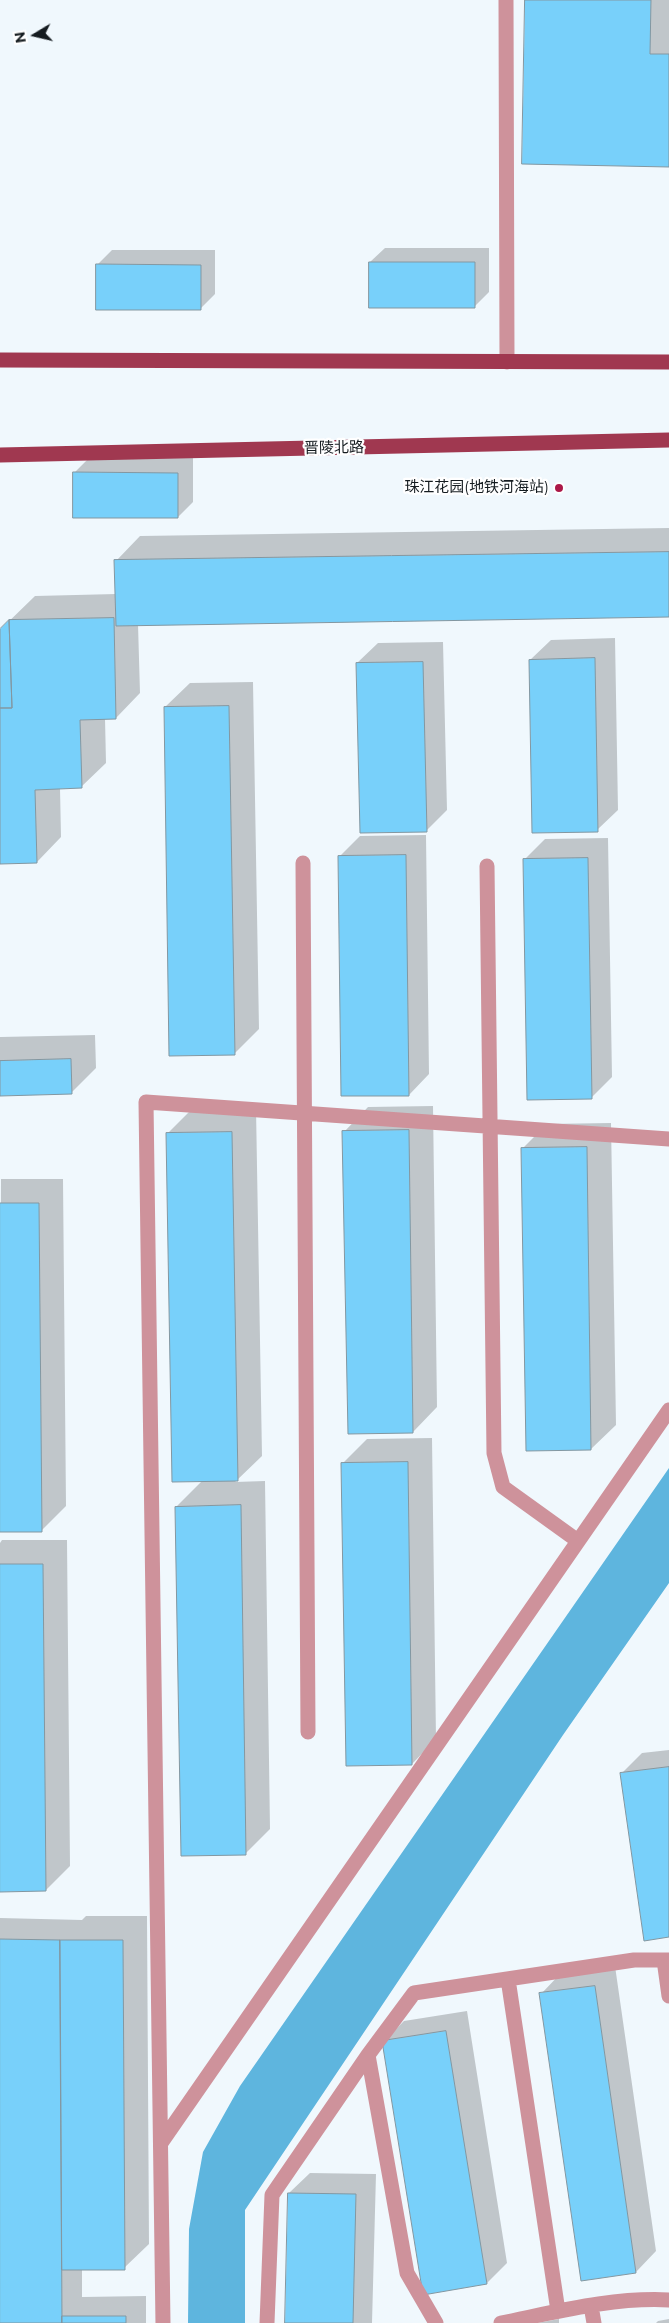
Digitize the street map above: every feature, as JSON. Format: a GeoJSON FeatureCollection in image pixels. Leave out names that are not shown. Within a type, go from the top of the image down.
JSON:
{"type":"FeatureCollection","features":[{"type":"Feature","properties":{"kind":"main road"},"geometry":{"type":"LineString","coordinates":[[0,360],[669,362]]}},
{"type":"Feature","properties":{"kind":"main road","name":"晋陵北路"},"geometry":{"type":"LineString","coordinates":[[0,455],[669,440]]}},
{"type":"Feature","properties":{"kind":"lane"},"geometry":{"type":"LineString","coordinates":[[506,0],[507,362]]}},
{"type":"Feature","properties":{"kind":"lane"},"geometry":{"type":"LineString","coordinates":[[304,862],[308,1732]]}},
{"type":"Feature","properties":{"kind":"lane"},"geometry":{"type":"LineString","coordinates":[[487,866],[494,1453],[503,1487],[578,1542]]}},
{"type":"Feature","properties":{"kind":"lane"},"geometry":{"type":"LineString","coordinates":[[163,2323],[146,1102],[669,1139]]}},
{"type":"Feature","properties":{"kind":"lane"},"geometry":{"type":"LineString","coordinates":[[161,2143],[669,1410]]}},
{"type":"Feature","properties":{"kind":"lane"},"geometry":{"type":"LineString","coordinates":[[267,2323],[272,2195],[368,2055],[414,1993],[634,1960],[666,1960],[669,1996]]}},
{"type":"Feature","properties":{"kind":"lane"},"geometry":{"type":"LineString","coordinates":[[508,1978],[558,2311]]}},
{"type":"Feature","properties":{"kind":"lane"},"geometry":{"type":"LineString","coordinates":[[368,2055],[407,2273],[436,2323]]}},
{"type":"Feature","properties":{"kind":"lane"},"geometry":{"type":"LineString","coordinates":[[501,2323],[558,2311],[641,2298],[669,2300]]}},
{"type":"Feature","properties":{"kind":"lane"},"geometry":{"type":"LineString","coordinates":[[591,2306],[594,2323]]}},
{"type":"Feature","properties":{"kind":"water"},"geometry":{"type":"Polygon","coordinates":[[[669,1468],[669,1583],[563,1735],[245,2210],[245,2323],[188,2323],[189,2229],[203,2152],[240,2086],[669,1468]]]}},
{"type":"Feature","properties":{"kind":"building"},"geometry":{"type":"Polygon","coordinates":[[[525,0],[651,0],[650,54],[669,54],[669,167],[522,164],[525,0]]]}},
{"type":"Feature","properties":{"kind":"building"},"geometry":{"type":"Polygon","coordinates":[[[369,262],[475,262],[475,308],[369,308],[369,262]]]}},
{"type":"Feature","properties":{"kind":"building"},"geometry":{"type":"Polygon","coordinates":[[[96,264],[201,265],[201,310],[96,310],[96,264]]]}},
{"type":"Feature","properties":{"kind":"building"},"geometry":{"type":"Polygon","coordinates":[[[73,472],[178,473],[178,518],[73,518],[73,472]]]}},
{"type":"Feature","properties":{"kind":"building"},"geometry":{"type":"Polygon","coordinates":[[[669,552],[669,617],[116,626],[114,560],[669,552]]]}},
{"type":"Feature","properties":{"kind":"building"},"geometry":{"type":"Polygon","coordinates":[[[114,618],[116,719],[80,720],[82,788],[35,790],[37,863],[0,864],[0,708],[12,708],[9,620],[114,618]]]}},
{"type":"Feature","properties":{"kind":"building"},"geometry":{"type":"Polygon","coordinates":[[[9,620],[12,708],[0,708],[0,629],[9,620]]]}},
{"type":"Feature","properties":{"kind":"building"},"geometry":{"type":"Polygon","coordinates":[[[595,658],[598,832],[532,833],[529,660],[595,658]]]}},
{"type":"Feature","properties":{"kind":"building"},"geometry":{"type":"Polygon","coordinates":[[[423,662],[427,832],[360,833],[356,663],[423,662]]]}},
{"type":"Feature","properties":{"kind":"building"},"geometry":{"type":"Polygon","coordinates":[[[229,706],[235,1055],[169,1056],[164,707],[229,706]]]}},
{"type":"Feature","properties":{"kind":"building"},"geometry":{"type":"Polygon","coordinates":[[[406,855],[409,1096],[341,1096],[338,856],[406,855]]]}},
{"type":"Feature","properties":{"kind":"building"},"geometry":{"type":"Polygon","coordinates":[[[588,858],[592,1099],[527,1100],[523,859],[588,858]]]}},
{"type":"Feature","properties":{"kind":"building"},"geometry":{"type":"Polygon","coordinates":[[[71,1059],[72,1094],[0,1096],[0,1061],[71,1059]]]}},
{"type":"Feature","properties":{"kind":"building"},"geometry":{"type":"Polygon","coordinates":[[[409,1130],[413,1433],[348,1434],[342,1131],[409,1130]]]}},
{"type":"Feature","properties":{"kind":"building"},"geometry":{"type":"Polygon","coordinates":[[[232,1132],[238,1481],[172,1482],[166,1133],[232,1132]]]}},
{"type":"Feature","properties":{"kind":"building"},"geometry":{"type":"Polygon","coordinates":[[[587,1147],[591,1450],[526,1451],[521,1148],[587,1147]]]}},
{"type":"Feature","properties":{"kind":"building"},"geometry":{"type":"Polygon","coordinates":[[[0,1203],[39,1203],[42,1532],[0,1532],[0,1203]]]}},
{"type":"Feature","properties":{"kind":"building"},"geometry":{"type":"Polygon","coordinates":[[[408,1462],[412,1765],[346,1766],[341,1463],[408,1462]]]}},
{"type":"Feature","properties":{"kind":"building"},"geometry":{"type":"Polygon","coordinates":[[[241,1505],[246,1855],[181,1856],[175,1507],[241,1505]]]}},
{"type":"Feature","properties":{"kind":"building"},"geometry":{"type":"Polygon","coordinates":[[[0,1564],[43,1564],[46,1891],[0,1892],[0,1564]]]}},
{"type":"Feature","properties":{"kind":"building"},"geometry":{"type":"Polygon","coordinates":[[[669,1767],[669,1937],[644,1941],[620,1773],[669,1767]]]}},
{"type":"Feature","properties":{"kind":"building"},"geometry":{"type":"Polygon","coordinates":[[[0,1939],[60,1940],[62,2323],[0,2323],[0,1939]]]}},
{"type":"Feature","properties":{"kind":"building"},"geometry":{"type":"Polygon","coordinates":[[[60,1940],[123,1940],[125,2270],[62,2270],[60,1940]]]}},
{"type":"Feature","properties":{"kind":"building"},"geometry":{"type":"Polygon","coordinates":[[[595,1986],[636,2273],[581,2281],[539,1993],[595,1986]]]}},
{"type":"Feature","properties":{"kind":"building"},"geometry":{"type":"Polygon","coordinates":[[[446,2031],[487,2284],[423,2295],[382,2041],[446,2031]]]}},
{"type":"Feature","properties":{"kind":"building"},"geometry":{"type":"Polygon","coordinates":[[[288,2193],[356,2194],[353,2323],[285,2323],[288,2193]]]}},
{"type":"Feature","properties":{"kind":"building"},"geometry":{"type":"Polygon","coordinates":[[[62,2316],[126,2316],[126,2323],[62,2323],[62,2316]]]}},
{"type":"Feature","properties":{"kind":"place","name":"珠江花园(地铁河海站)"},"geometry":{"type":"Point","coordinates":[559,488]}}]}
